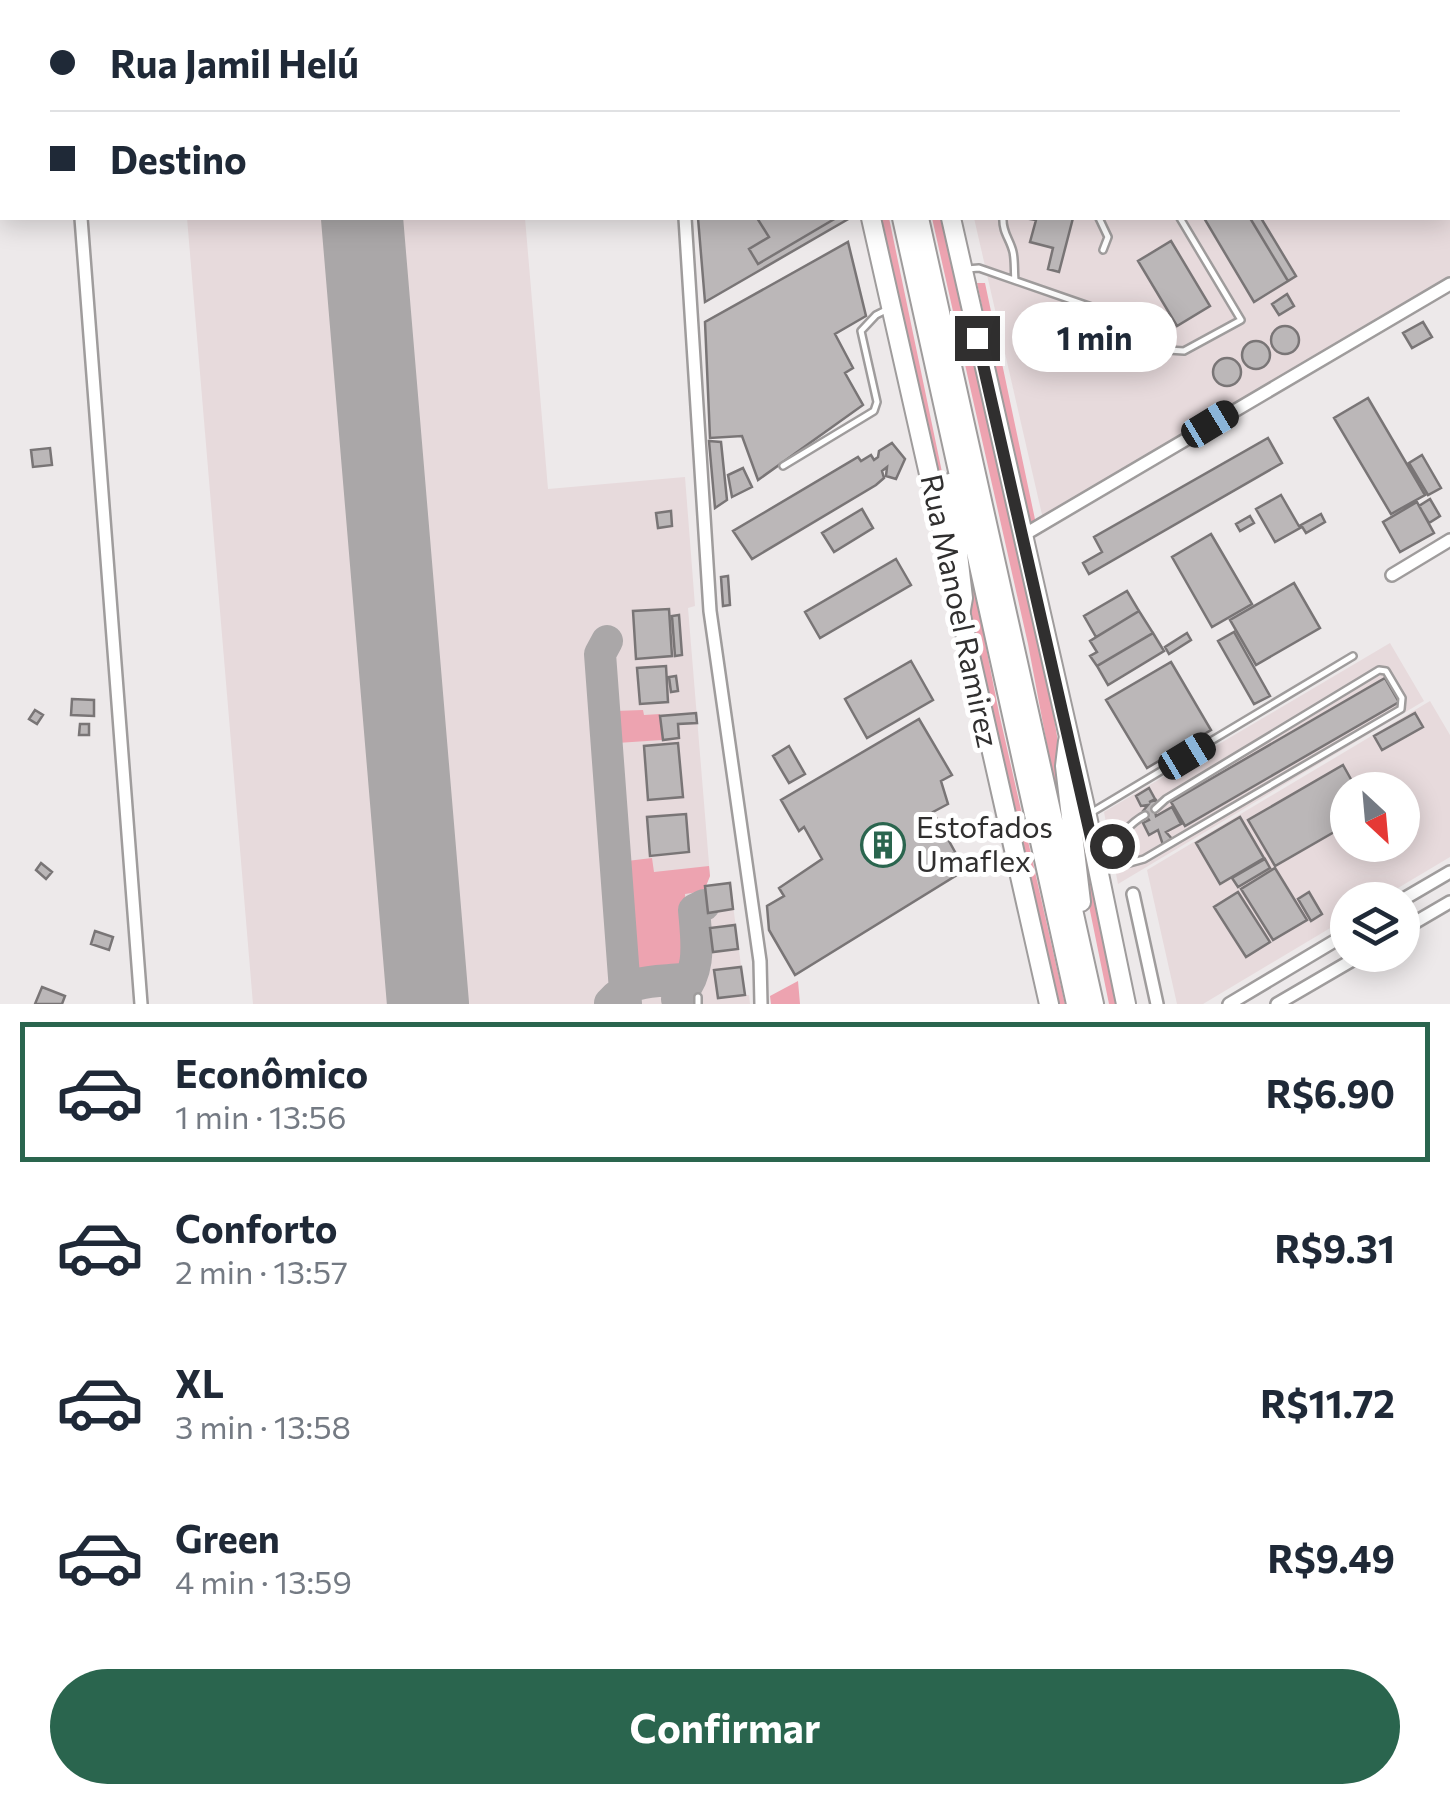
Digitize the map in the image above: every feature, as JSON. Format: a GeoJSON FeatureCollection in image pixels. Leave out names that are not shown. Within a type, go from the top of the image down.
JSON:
{"type":"FeatureCollection","features":[{"type":"Feature","properties":{"kind":"main road","name":"Rua Manoel Ramirez"},"geometry":{"type":"LineString","coordinates":[[871,220],[1049,1004]]}},
{"type":"Feature","properties":{"kind":"main road"},"geometry":{"type":"LineString","coordinates":[[902,220],[1076,1004]]}},
{"type":"Feature","properties":{"kind":"main road"},"geometry":{"type":"LineString","coordinates":[[919,220],[1094,1004]]}},
{"type":"Feature","properties":{"kind":"main road"},"geometry":{"type":"LineString","coordinates":[[951,220],[1126,1004]]}},
{"type":"Feature","properties":{"kind":"main road"},"geometry":{"type":"LineString","coordinates":[[924,320],[926,380],[955,519],[963,598],[960,615]]}},
{"type":"Feature","properties":{"kind":"main road"},"geometry":{"type":"LineString","coordinates":[[1068,741],[1066,766],[1086,940],[1082,952]]}},
{"type":"Feature","properties":{"kind":"street"},"geometry":{"type":"LineString","coordinates":[[81,220],[141,1004]]}},
{"type":"Feature","properties":{"kind":"street"},"geometry":{"type":"LineString","coordinates":[[685,220],[710,611],[760,961],[761,1004]]}},
{"type":"Feature","properties":{"kind":"street"},"geometry":{"type":"LineString","coordinates":[[1022,536],[1450,284]]}},
{"type":"Feature","properties":{"kind":"street"},"geometry":{"type":"LineString","coordinates":[[1392,575],[1448,545]]}},
{"type":"Feature","properties":{"kind":"street"},"geometry":{"type":"LineString","coordinates":[[1420,889],[1450,872]]}},
{"type":"Feature","properties":{"kind":"street"},"geometry":{"type":"LineString","coordinates":[[1424,887],[1437,910]]}},
{"type":"Feature","properties":{"kind":"street"},"geometry":{"type":"LineString","coordinates":[[1133,894],[1157,1004]]}},
{"type":"Feature","properties":{"kind":"street"},"geometry":{"type":"LineString","coordinates":[[1420,920],[1450,902]]}},
{"type":"Feature","properties":{"kind":"street"},"geometry":{"type":"LineString","coordinates":[[1229,1004],[1330,944]]}},
{"type":"Feature","properties":{"kind":"street"},"geometry":{"type":"LineString","coordinates":[[1278,1004],[1332,972]]}},
{"type":"Feature","properties":{"kind":"lane"},"geometry":{"type":"LineString","coordinates":[[1003,220],[1005,236],[1012,247],[1015,280]]}},
{"type":"Feature","properties":{"kind":"lane"},"geometry":{"type":"LineString","coordinates":[[1100,220],[1108,237],[1103,250]]}},
{"type":"Feature","properties":{"kind":"lane"},"geometry":{"type":"LineString","coordinates":[[962,270],[980,268],[1106,312],[1152,349],[1184,351],[1242,320],[1181,220]]}},
{"type":"Feature","properties":{"kind":"lane"},"geometry":{"type":"LineString","coordinates":[[784,466],[874,411],[877,402],[861,331],[876,315],[891,308]]}},
{"type":"Feature","properties":{"kind":"lane"},"geometry":{"type":"LineString","coordinates":[[1087,816],[1354,656]]}},
{"type":"Feature","properties":{"kind":"lane"},"geometry":{"type":"LineString","coordinates":[[1099,872],[1144,859],[1401,709],[1402,698],[1386,671],[1379,670],[1155,809]]}},
{"type":"Feature","properties":{"kind":"lane"},"geometry":{"type":"LineString","coordinates":[[1094,851],[1112,846],[1127,826],[1144,815]]}},
{"type":"Feature","properties":{"kind":"shaded area"},"geometry":{"type":"Polygon","coordinates":[[[187,220],[525,220],[548,489],[685,477],[695,606],[688,608],[710,876],[706,885],[730,883],[745,995],[749,995],[750,1004],[253,1004],[187,220]]]}},
{"type":"Feature","properties":{"kind":"shaded area"},"geometry":{"type":"Polygon","coordinates":[[[878,220],[889,220],[943,477],[949,529],[878,220]]]}},
{"type":"Feature","properties":{"kind":"shaded area"},"geometry":{"type":"Polygon","coordinates":[[[932,220],[943,220],[1049,690],[1057,736],[1064,835],[1028,644],[932,220]]]}},
{"type":"Feature","properties":{"kind":"shaded area"},"geometry":{"type":"Polygon","coordinates":[[[974,220],[1450,220],[1450,279],[1043,519],[974,220]]]}},
{"type":"Feature","properties":{"kind":"shaded area"},"geometry":{"type":"Polygon","coordinates":[[[977,283],[985,283],[1036,524],[1030,526],[977,283]]]}},
{"type":"Feature","properties":{"kind":"shaded area"},"geometry":{"type":"Polygon","coordinates":[[[965,550],[1065,1004],[1055,1004],[972,635],[965,550]]]}},
{"type":"Feature","properties":{"kind":"shaded area"},"geometry":{"type":"Polygon","coordinates":[[[1390,643],[1424,701],[1118,884],[1104,812],[1390,643]]]}},
{"type":"Feature","properties":{"kind":"shaded area"},"geometry":{"type":"Polygon","coordinates":[[[1430,701],[1450,735],[1450,857],[1408,882],[1330,882],[1330,928],[1203,1004],[1177,1004],[1147,870],[1430,701]]]}},
{"type":"Feature","properties":{"kind":"shaded area"},"geometry":{"type":"Polygon","coordinates":[[[643,710],[644,715],[660,714],[662,740],[617,743],[615,711],[643,710]]]}},
{"type":"Feature","properties":{"kind":"shaded area"},"geometry":{"type":"Polygon","coordinates":[[[1079,826],[1120,1004],[1109,1004],[1087,896],[1079,826]]]}},
{"type":"Feature","properties":{"kind":"shaded area"},"geometry":{"type":"Polygon","coordinates":[[[652,858],[654,872],[709,866],[710,876],[704,891],[685,894],[689,967],[678,972],[637,975],[627,861],[652,858]]]}},
{"type":"Feature","properties":{"kind":"shaded area"},"geometry":{"type":"Polygon","coordinates":[[[798,981],[800,1004],[771,1004],[770,996],[798,981]]]}},
{"type":"Feature","properties":{"kind":"building"},"geometry":{"type":"Polygon","coordinates":[[[698,220],[847,220],[705,302],[698,220]]]}},
{"type":"Feature","properties":{"kind":"building"},"geometry":{"type":"Polygon","coordinates":[[[758,220],[833,220],[758,264],[749,249],[769,237],[758,220]]]}},
{"type":"Feature","properties":{"kind":"building"},"geometry":{"type":"Polygon","coordinates":[[[1036,220],[1072,220],[1059,272],[1048,269],[1053,248],[1030,242],[1036,220]]]}},
{"type":"Feature","properties":{"kind":"building"},"geometry":{"type":"Polygon","coordinates":[[[1205,220],[1251,220],[1288,281],[1254,302],[1205,220]]]}},
{"type":"Feature","properties":{"kind":"building"},"geometry":{"type":"Polygon","coordinates":[[[1251,220],[1262,220],[1296,276],[1288,281],[1251,220]]]}},
{"type":"Feature","properties":{"kind":"building"},"geometry":{"type":"Polygon","coordinates":[[[1171,241],[1210,306],[1177,326],[1138,261],[1171,241]]]}},
{"type":"Feature","properties":{"kind":"building"},"geometry":{"type":"Polygon","coordinates":[[[848,242],[866,316],[835,334],[853,368],[845,373],[863,405],[758,480],[742,436],[710,438],[705,322],[848,242]]]}},
{"type":"Feature","properties":{"kind":"building"},"geometry":{"type":"Polygon","coordinates":[[[1287,294],[1294,306],[1279,315],[1272,304],[1287,294]]]}},
{"type":"Feature","properties":{"kind":"building"},"geometry":{"type":"Polygon","coordinates":[[[1423,322],[1432,337],[1412,348],[1403,333],[1423,322]]]}},
{"type":"Feature","properties":{"kind":"building"},"geometry":{"type":"Polygon","coordinates":[[[1285,326],[1295,330],[1299,340],[1295,350],[1285,354],[1275,350],[1271,340],[1275,330],[1285,326]]]}},
{"type":"Feature","properties":{"kind":"building"},"geometry":{"type":"Polygon","coordinates":[[[1256,341],[1266,345],[1270,355],[1266,365],[1256,369],[1246,365],[1242,355],[1246,345],[1256,341]]]}},
{"type":"Feature","properties":{"kind":"building"},"geometry":{"type":"Polygon","coordinates":[[[1227,358],[1237,362],[1241,372],[1237,382],[1227,386],[1217,382],[1213,372],[1217,362],[1227,358]]]}},
{"type":"Feature","properties":{"kind":"building"},"geometry":{"type":"Polygon","coordinates":[[[1368,398],[1425,495],[1391,514],[1334,418],[1368,398]]]}},
{"type":"Feature","properties":{"kind":"building"},"geometry":{"type":"Polygon","coordinates":[[[1268,438],[1282,463],[1089,574],[1083,563],[1102,552],[1094,537],[1268,438]]]}},
{"type":"Feature","properties":{"kind":"building"},"geometry":{"type":"Polygon","coordinates":[[[709,441],[721,442],[727,500],[715,508],[709,441]]]}},
{"type":"Feature","properties":{"kind":"building"},"geometry":{"type":"Polygon","coordinates":[[[892,443],[905,459],[896,479],[886,476],[887,467],[882,471],[884,478],[876,485],[752,559],[733,531],[858,457],[861,461],[871,455],[874,460],[879,451],[892,443]]]}},
{"type":"Feature","properties":{"kind":"building"},"geometry":{"type":"Polygon","coordinates":[[[50,448],[52,465],[33,467],[31,450],[50,448]]]}},
{"type":"Feature","properties":{"kind":"building"},"geometry":{"type":"Polygon","coordinates":[[[1422,455],[1441,488],[1428,495],[1409,463],[1422,455]]]}},
{"type":"Feature","properties":{"kind":"building"},"geometry":{"type":"Polygon","coordinates":[[[743,468],[752,487],[732,497],[728,475],[743,468]]]}},
{"type":"Feature","properties":{"kind":"building"},"geometry":{"type":"Polygon","coordinates":[[[1281,495],[1300,528],[1275,542],[1256,509],[1281,495]]]}},
{"type":"Feature","properties":{"kind":"building"},"geometry":{"type":"Polygon","coordinates":[[[1430,499],[1440,516],[1429,523],[1419,506],[1430,499]]]}},
{"type":"Feature","properties":{"kind":"building"},"geometry":{"type":"Polygon","coordinates":[[[1417,502],[1434,533],[1400,552],[1383,522],[1417,502]]]}},
{"type":"Feature","properties":{"kind":"building"},"geometry":{"type":"Polygon","coordinates":[[[862,509],[873,528],[834,552],[822,533],[862,509]]]}},
{"type":"Feature","properties":{"kind":"building"},"geometry":{"type":"Polygon","coordinates":[[[671,511],[672,526],[658,528],[656,513],[671,511]]]}},
{"type":"Feature","properties":{"kind":"building"},"geometry":{"type":"Polygon","coordinates":[[[1321,514],[1325,522],[1306,533],[1301,525],[1321,514]]]}},
{"type":"Feature","properties":{"kind":"building"},"geometry":{"type":"Polygon","coordinates":[[[1250,516],[1254,523],[1240,531],[1236,524],[1250,516]]]}},
{"type":"Feature","properties":{"kind":"building"},"geometry":{"type":"Polygon","coordinates":[[[1211,534],[1252,604],[1212,627],[1172,557],[1211,534]]]}},
{"type":"Feature","properties":{"kind":"building"},"geometry":{"type":"Polygon","coordinates":[[[896,559],[911,585],[820,638],[805,612],[896,559]]]}},
{"type":"Feature","properties":{"kind":"building"},"geometry":{"type":"Polygon","coordinates":[[[728,576],[730,605],[723,606],[721,577],[728,576]]]}},
{"type":"Feature","properties":{"kind":"building"},"geometry":{"type":"Polygon","coordinates":[[[1294,583],[1320,628],[1256,665],[1230,620],[1294,583]]]}},
{"type":"Feature","properties":{"kind":"building"},"geometry":{"type":"Polygon","coordinates":[[[1127,591],[1139,611],[1096,637],[1084,616],[1127,591]]]}},
{"type":"Feature","properties":{"kind":"building"},"geometry":{"type":"Polygon","coordinates":[[[669,609],[672,656],[636,659],[633,611],[669,609]]]}},
{"type":"Feature","properties":{"kind":"building"},"geometry":{"type":"Polygon","coordinates":[[[1139,611],[1153,633],[1097,666],[1090,656],[1097,652],[1090,641],[1139,611]]]}},
{"type":"Feature","properties":{"kind":"building"},"geometry":{"type":"Polygon","coordinates":[[[679,615],[682,655],[675,656],[672,616],[679,615]]]}},
{"type":"Feature","properties":{"kind":"building"},"geometry":{"type":"Polygon","coordinates":[[[1234,632],[1270,696],[1254,704],[1218,641],[1234,632]]]}},
{"type":"Feature","properties":{"kind":"building"},"geometry":{"type":"Polygon","coordinates":[[[1153,633],[1164,651],[1108,685],[1097,666],[1153,633]]]}},
{"type":"Feature","properties":{"kind":"building"},"geometry":{"type":"Polygon","coordinates":[[[1187,633],[1191,640],[1169,654],[1165,647],[1187,633]]]}},
{"type":"Feature","properties":{"kind":"building"},"geometry":{"type":"Polygon","coordinates":[[[911,661],[933,700],[867,738],[845,699],[911,661]]]}},
{"type":"Feature","properties":{"kind":"building"},"geometry":{"type":"Polygon","coordinates":[[[1171,662],[1211,730],[1147,768],[1106,700],[1171,662]]]}},
{"type":"Feature","properties":{"kind":"building"},"geometry":{"type":"Polygon","coordinates":[[[666,666],[668,702],[640,704],[637,668],[666,666]]]}},
{"type":"Feature","properties":{"kind":"building"},"geometry":{"type":"Polygon","coordinates":[[[676,676],[678,691],[671,692],[669,677],[676,676]]]}},
{"type":"Feature","properties":{"kind":"building"},"geometry":{"type":"Polygon","coordinates":[[[1385,678],[1399,702],[1185,826],[1171,802],[1385,678]]]}},
{"type":"Feature","properties":{"kind":"building"},"geometry":{"type":"Polygon","coordinates":[[[72,699],[94,700],[94,716],[71,715],[72,699]]]}},
{"type":"Feature","properties":{"kind":"building"},"geometry":{"type":"Polygon","coordinates":[[[35,710],[43,715],[37,724],[29,719],[35,710]]]}},
{"type":"Feature","properties":{"kind":"building"},"geometry":{"type":"Polygon","coordinates":[[[696,713],[697,723],[678,724],[679,738],[663,740],[660,716],[696,713]]]}},
{"type":"Feature","properties":{"kind":"building"},"geometry":{"type":"Polygon","coordinates":[[[1415,713],[1423,727],[1382,750],[1374,736],[1415,713]]]}},
{"type":"Feature","properties":{"kind":"building","name":"Estofados Umaflex"},"geometry":{"type":"Polygon","coordinates":[[[919,719],[952,775],[941,781],[948,804],[933,812],[965,870],[795,975],[769,930],[767,906],[784,896],[779,888],[822,859],[804,827],[799,831],[781,800],[919,719]]]}},
{"type":"Feature","properties":{"kind":"building"},"geometry":{"type":"Polygon","coordinates":[[[80,724],[89,724],[89,735],[79,735],[80,724]]]}},
{"type":"Feature","properties":{"kind":"building"},"geometry":{"type":"Polygon","coordinates":[[[678,743],[683,797],[648,800],[644,746],[678,743]]]}},
{"type":"Feature","properties":{"kind":"building"},"geometry":{"type":"Polygon","coordinates":[[[789,746],[805,774],[789,783],[773,756],[789,746]]]}},
{"type":"Feature","properties":{"kind":"building"},"geometry":{"type":"Polygon","coordinates":[[[1330,773],[1330,834],[1275,866],[1248,820],[1330,773]]]}},
{"type":"Feature","properties":{"kind":"building"},"geometry":{"type":"Polygon","coordinates":[[[1149,788],[1155,799],[1149,802],[1156,800],[1158,804],[1154,806],[1156,816],[1172,807],[1181,824],[1166,832],[1173,840],[1163,845],[1158,830],[1149,835],[1143,823],[1149,820],[1143,811],[1148,805],[1141,806],[1136,796],[1149,788]]]}},
{"type":"Feature","properties":{"kind":"building"},"geometry":{"type":"Polygon","coordinates":[[[686,814],[689,852],[650,856],[647,817],[686,814]]]}},
{"type":"Feature","properties":{"kind":"building"},"geometry":{"type":"Polygon","coordinates":[[[1240,817],[1264,858],[1220,884],[1196,843],[1240,817]]]}},
{"type":"Feature","properties":{"kind":"building"},"geometry":{"type":"Polygon","coordinates":[[[1265,859],[1270,868],[1238,887],[1232,878],[1265,859]]]}},
{"type":"Feature","properties":{"kind":"building"},"geometry":{"type":"Polygon","coordinates":[[[41,863],[52,872],[46,879],[36,870],[41,863]]]}},
{"type":"Feature","properties":{"kind":"building"},"geometry":{"type":"Polygon","coordinates":[[[1275,868],[1307,920],[1273,940],[1241,889],[1275,868]]]}},
{"type":"Feature","properties":{"kind":"building"},"geometry":{"type":"Polygon","coordinates":[[[730,883],[733,909],[708,913],[705,886],[730,883]]]}},
{"type":"Feature","properties":{"kind":"building"},"geometry":{"type":"Polygon","coordinates":[[[1238,892],[1270,942],[1246,957],[1214,907],[1238,892]]]}},
{"type":"Feature","properties":{"kind":"building"},"geometry":{"type":"Polygon","coordinates":[[[1309,892],[1322,914],[1311,921],[1298,899],[1309,892]]]}},
{"type":"Feature","properties":{"kind":"building"},"geometry":{"type":"Polygon","coordinates":[[[735,925],[738,949],[713,952],[710,928],[735,925]]]}},
{"type":"Feature","properties":{"kind":"building"},"geometry":{"type":"Polygon","coordinates":[[[95,931],[113,937],[109,950],[91,944],[95,931]]]}},
{"type":"Feature","properties":{"kind":"building"},"geometry":{"type":"Polygon","coordinates":[[[741,967],[745,995],[718,998],[714,970],[741,967]]]}},
{"type":"Feature","properties":{"kind":"building"},"geometry":{"type":"Polygon","coordinates":[[[42,987],[65,996],[62,1004],[35,1004],[42,987]]]}},
{"type":"Feature","properties":{"kind":"taxiway"},"geometry":{"type":"LineString","coordinates":[[607,641],[600,654],[626,1004]]}},
{"type":"Feature","properties":{"kind":"taxiway"},"geometry":{"type":"LineString","coordinates":[[677,999],[694,968],[694,910],[704,905]]}},
{"type":"Feature","properties":{"kind":"taxiway"},"geometry":{"type":"LineString","coordinates":[[610,1003],[635,985],[683,979]]}},
{"type":"Feature","properties":{"kind":"runway"},"geometry":{"type":"LineString","coordinates":[[362,220],[428,1004]]}},
{"type":"Feature","properties":{"kind":"place","name":"Estofados Umaflex"},"geometry":{"type":"Point","coordinates":[883,845]}},
{"type":"Feature","properties":{"kind":"route"},"geometry":{"type":"LineString","coordinates":[[977,338],[1094,851],[1112,846]]}}]}
